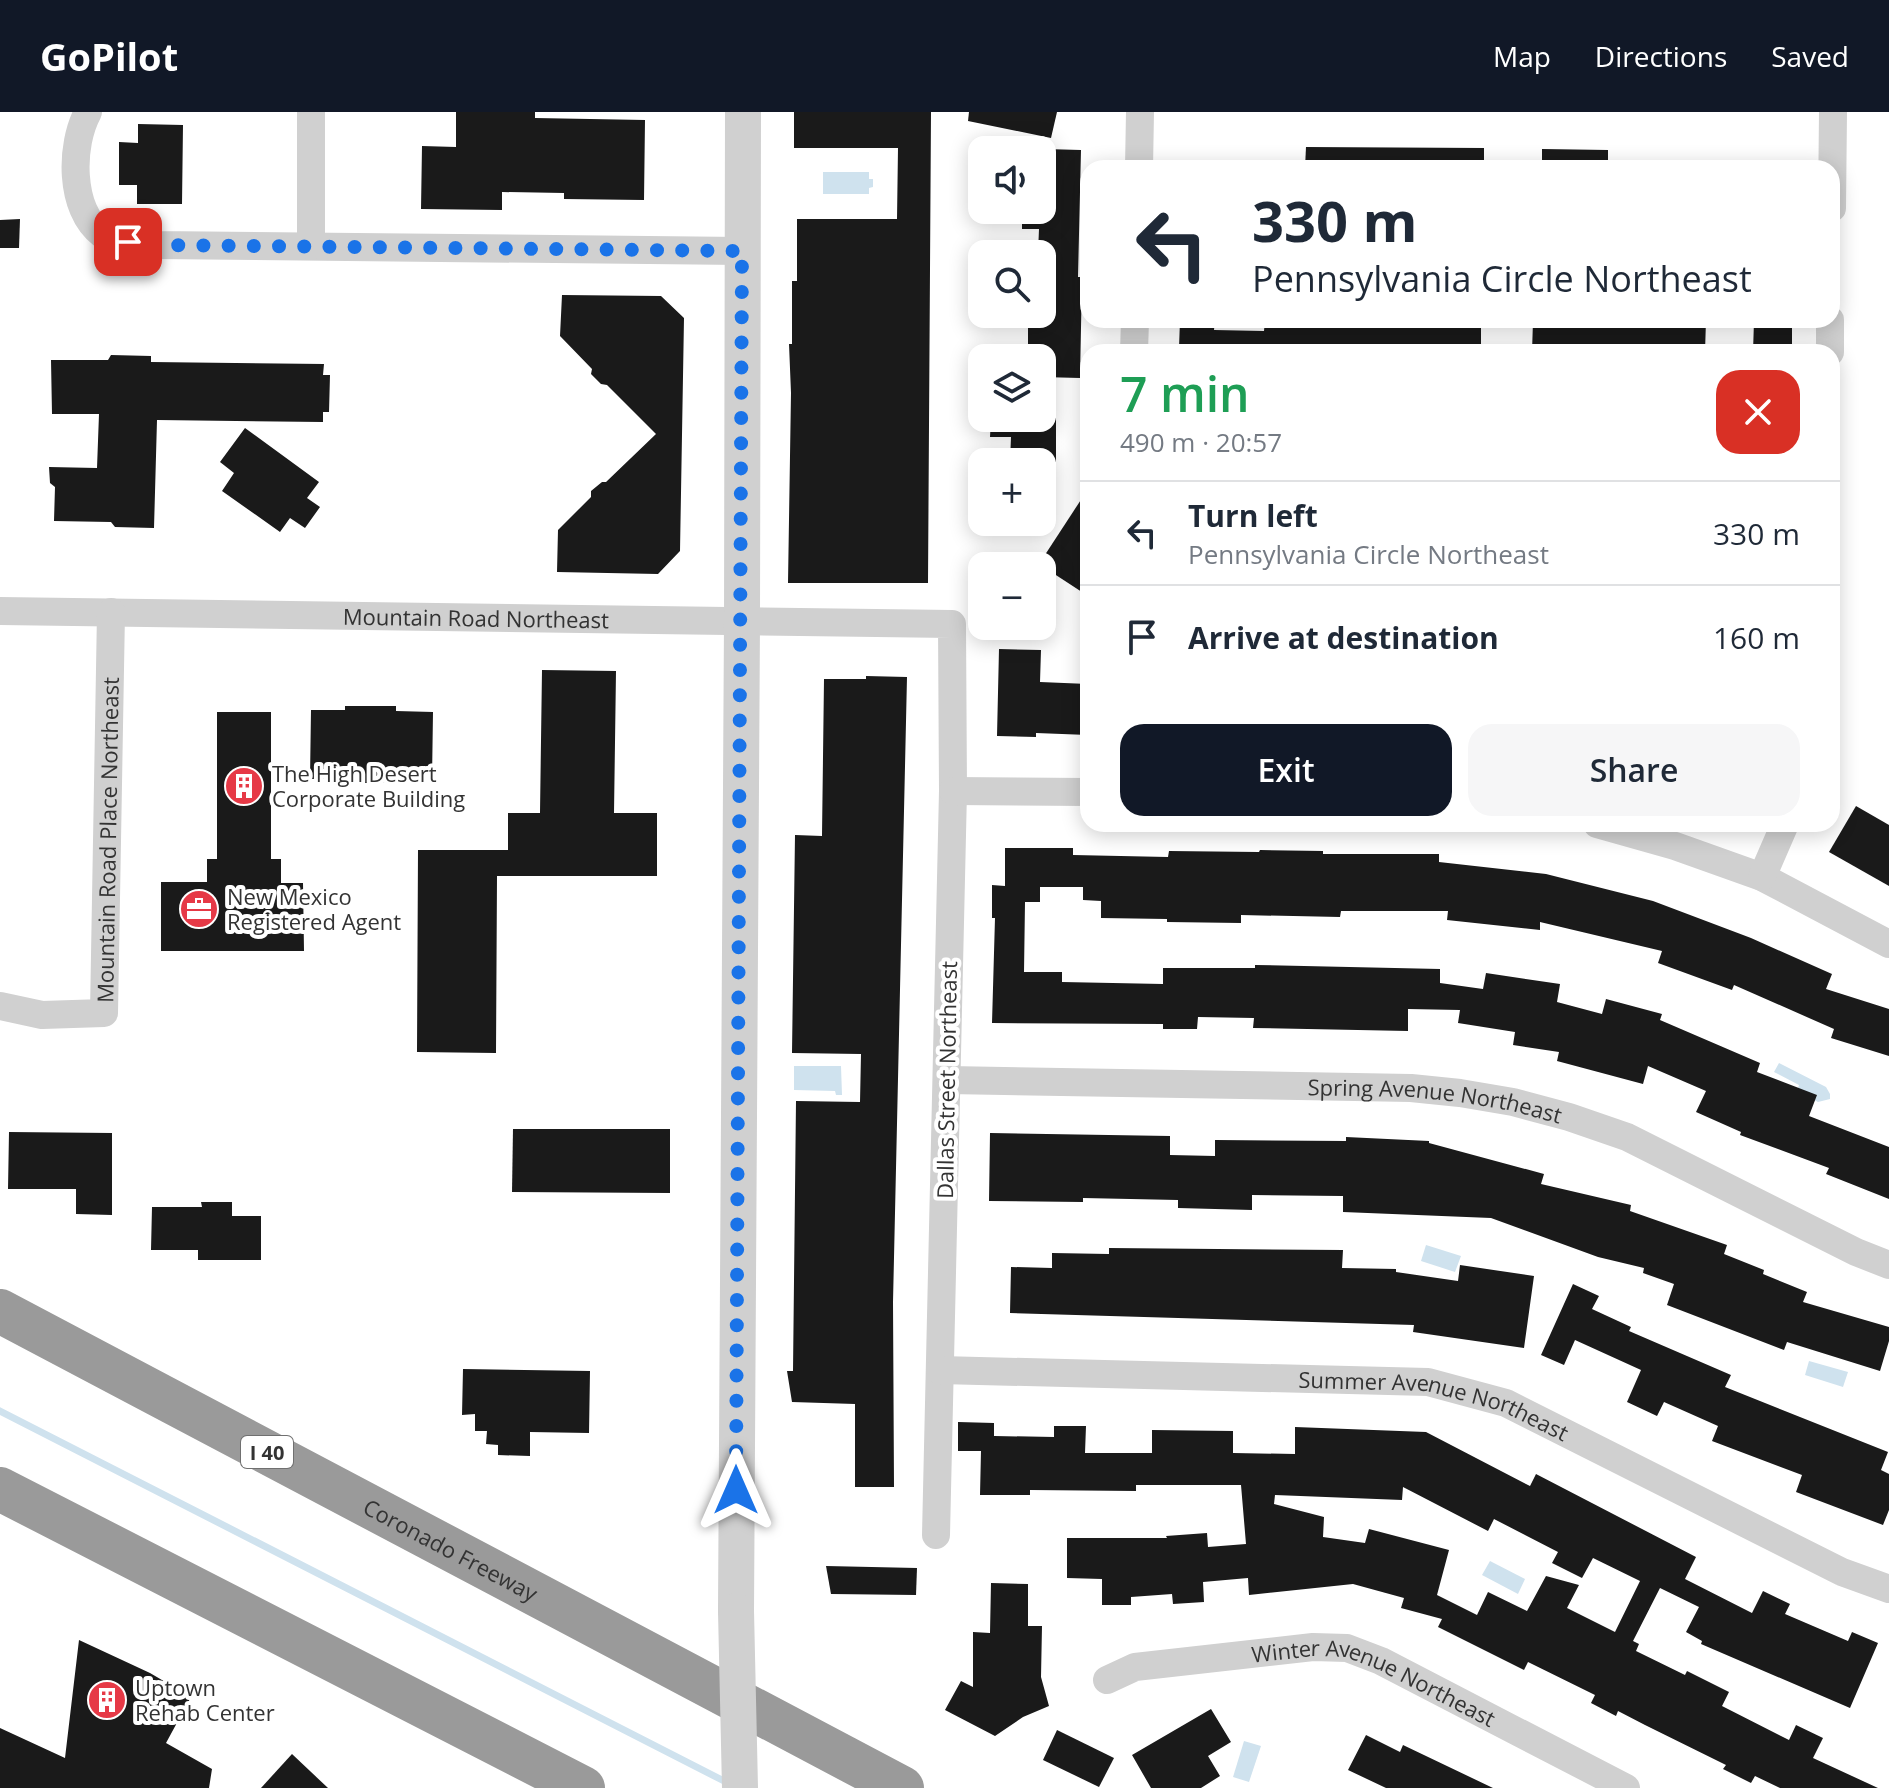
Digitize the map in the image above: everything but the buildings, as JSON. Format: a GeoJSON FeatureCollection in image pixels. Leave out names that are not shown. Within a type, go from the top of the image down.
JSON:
{"type":"FeatureCollection","features":[{"type":"Feature","properties":{"kind":"highway","name":"Coronado Freeway"},"geometry":{"type":"LineString","coordinates":[[0,1311],[902,1788]]}},
{"type":"Feature","properties":{"kind":"highway"},"geometry":{"type":"LineString","coordinates":[[0,1489],[583,1788]]}},
{"type":"Feature","properties":{"kind":"street"},"geometry":{"type":"LineString","coordinates":[[88,112],[78,140],[77,184],[86,215],[103,235],[128,242],[156,245],[742,251]]}},
{"type":"Feature","properties":{"kind":"street"},"geometry":{"type":"LineString","coordinates":[[311,112],[311,246]]}},
{"type":"Feature","properties":{"kind":"street"},"geometry":{"type":"LineString","coordinates":[[740,1788],[736,1611],[743,112]]}},
{"type":"Feature","properties":{"kind":"street"},"geometry":{"type":"LineString","coordinates":[[1139,160],[1140,112]]}},
{"type":"Feature","properties":{"kind":"street"},"geometry":{"type":"LineString","coordinates":[[1832,160],[1833,112]]}},
{"type":"Feature","properties":{"kind":"street","name":"Mountain Road Northeast"},"geometry":{"type":"LineString","coordinates":[[0,611],[952,624]]}},
{"type":"Feature","properties":{"kind":"street","name":"Mountain Road Place Northeast"},"geometry":{"type":"LineString","coordinates":[[0,1006],[42,1015],[104,1013],[111,612]]}},
{"type":"Feature","properties":{"kind":"street","name":"Dallas Street Northeast"},"geometry":{"type":"LineString","coordinates":[[936,1535],[948,1080],[953,791],[952,624]]}},
{"type":"Feature","properties":{"kind":"street"},"geometry":{"type":"LineString","coordinates":[[953,791],[1080,792]]}},
{"type":"Feature","properties":{"kind":"street"},"geometry":{"type":"LineString","coordinates":[[1625,832],[1762,877],[1889,944]]}},
{"type":"Feature","properties":{"kind":"street"},"geometry":{"type":"LineString","coordinates":[[1762,877],[1782,832]]}},
{"type":"Feature","properties":{"kind":"street","name":"Spring Avenue Northeast"},"geometry":{"type":"LineString","coordinates":[[948,1080],[1411,1088],[1513,1102],[1627,1137],[1856,1252],[1889,1265]]}},
{"type":"Feature","properties":{"kind":"street","name":"Summer Avenue Northeast"},"geometry":{"type":"LineString","coordinates":[[940,1370],[1428,1382],[1465,1390],[1506,1403],[1842,1572],[1889,1589]]}},
{"type":"Feature","properties":{"kind":"street","name":"Winter Avenue Northeast"},"geometry":{"type":"LineString","coordinates":[[1107,1680],[1135,1667],[1313,1647],[1347,1648],[1381,1661],[1626,1788]]}},
{"type":"Feature","properties":{"kind":"water"},"geometry":{"type":"Polygon","coordinates":[[[823,172],[869,172],[873,187],[869,188],[869,194],[823,194],[823,172]]]}},
{"type":"Feature","properties":{"kind":"water"},"geometry":{"type":"Polygon","coordinates":[[[1779,1063],[1826,1087],[1830,1099],[1818,1102],[1797,1091],[1799,1085],[1774,1072],[1779,1063]]]}},
{"type":"Feature","properties":{"kind":"water"},"geometry":{"type":"Polygon","coordinates":[[[794,1066],[841,1066],[842,1095],[836,1095],[835,1091],[794,1090],[794,1066]]]}},
{"type":"Feature","properties":{"kind":"water"},"geometry":{"type":"Polygon","coordinates":[[[1426,1245],[1461,1256],[1455,1272],[1421,1261],[1426,1245]]]}},
{"type":"Feature","properties":{"kind":"water"},"geometry":{"type":"Polygon","coordinates":[[[1809,1361],[1848,1372],[1843,1387],[1805,1375],[1809,1361]]]}},
{"type":"Feature","properties":{"kind":"water"},"geometry":{"type":"Polygon","coordinates":[[[1490,1561],[1525,1579],[1518,1594],[1482,1575],[1490,1561]]]}},
{"type":"Feature","properties":{"kind":"water"},"geometry":{"type":"Polygon","coordinates":[[[1244,1741],[1261,1746],[1249,1782],[1233,1777],[1244,1741]]]}},
{"type":"Feature","properties":{"kind":"waterway"},"geometry":{"type":"LineString","coordinates":[[0,1411],[728,1783]]}},
{"type":"Feature","properties":{"kind":"place","name":"The High Desert Corporate Building"},"geometry":{"type":"Point","coordinates":[244,786]}},
{"type":"Feature","properties":{"kind":"place","name":"New Mexico Registered Agent"},"geometry":{"type":"Point","coordinates":[199,909]}},
{"type":"Feature","properties":{"kind":"place","name":"Uptown Rehab Center"},"geometry":{"type":"Point","coordinates":[107,1700]}},
{"type":"Feature","properties":{"kind":"route"},"geometry":{"type":"LineString","coordinates":[[128,242],[156,245],[742,251],[736,1490]]}}]}
